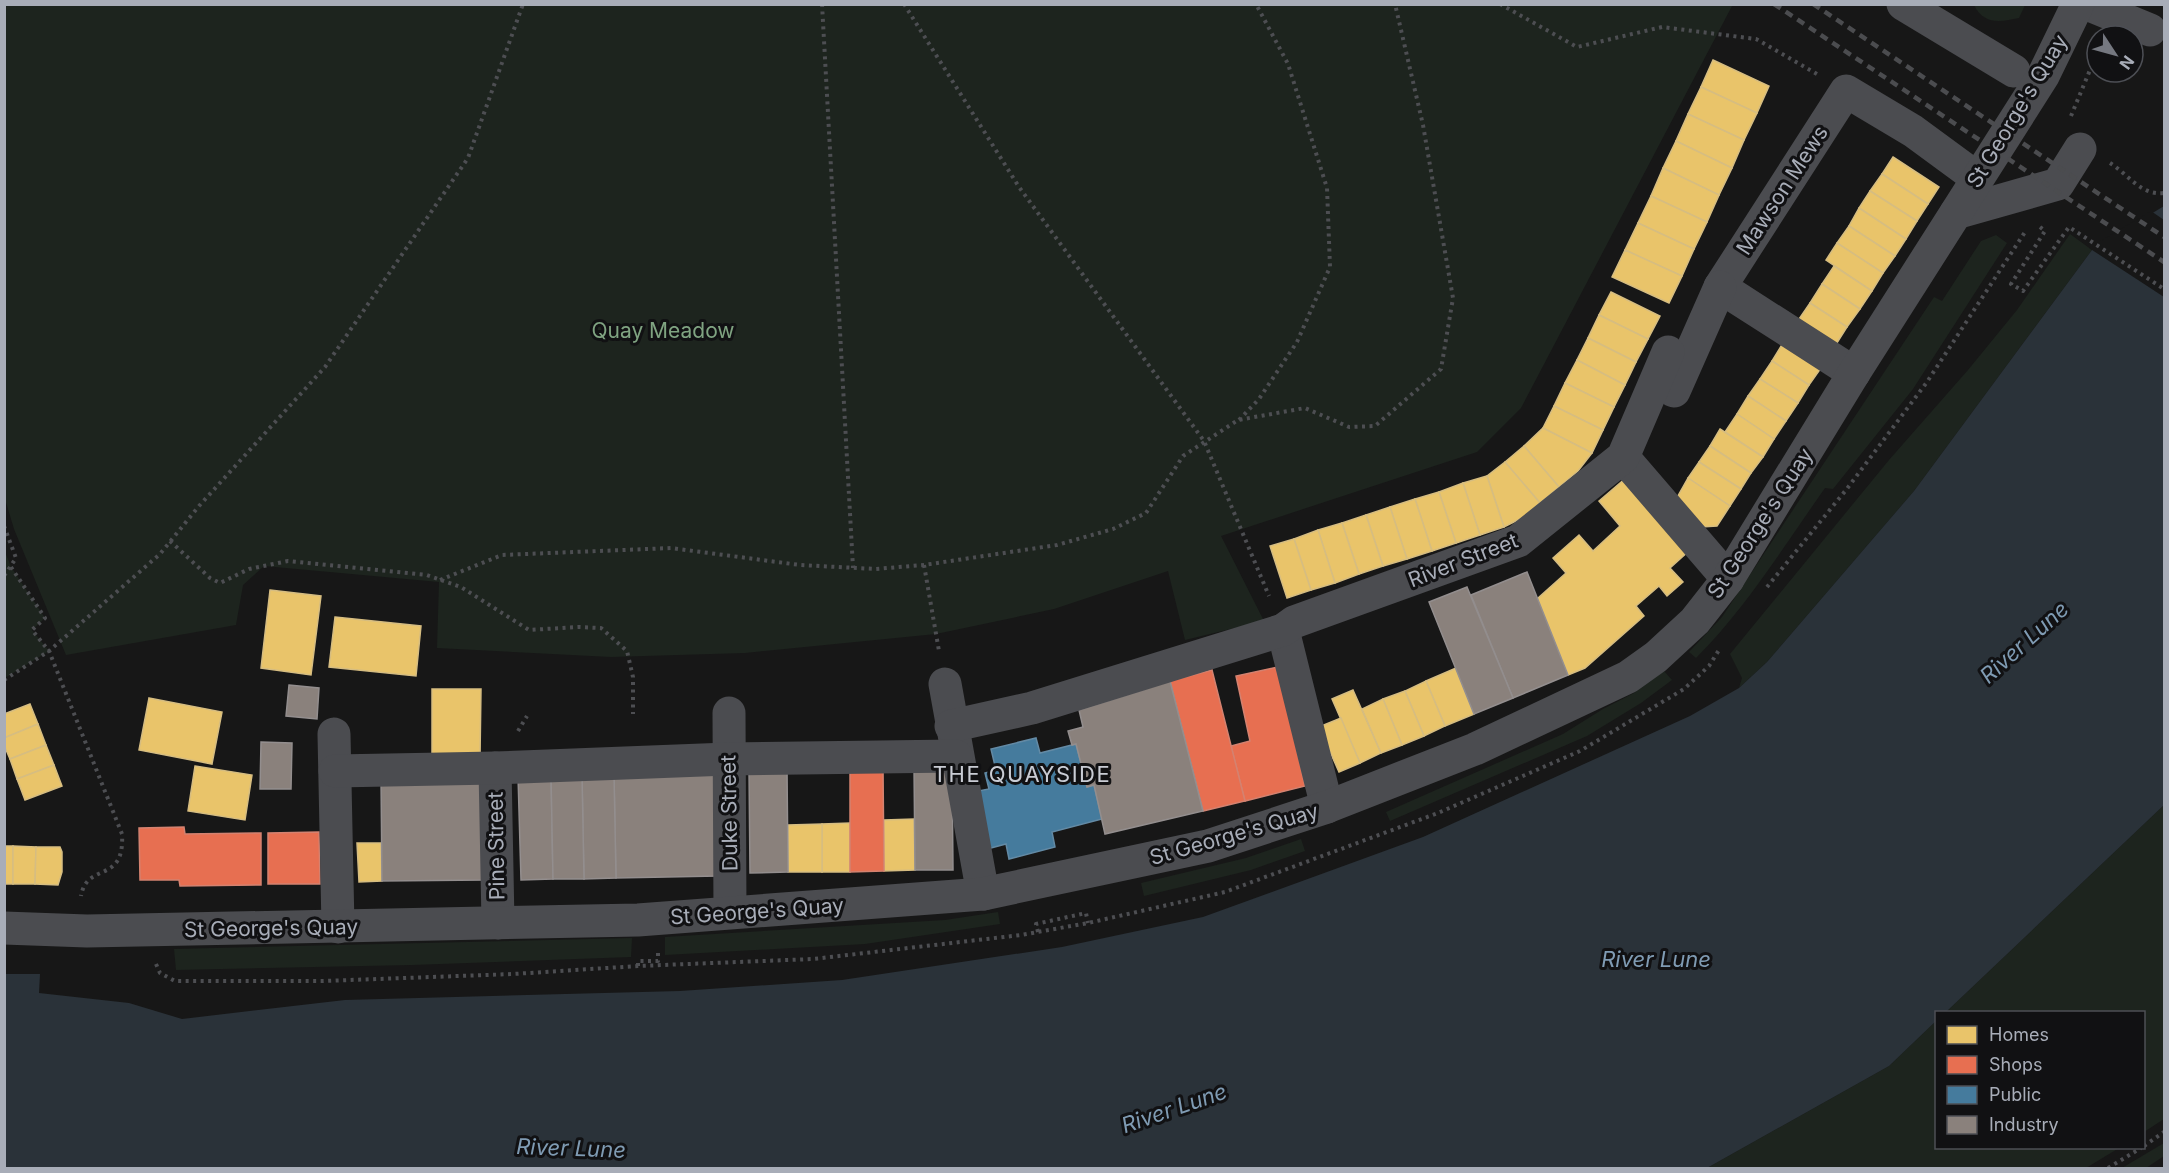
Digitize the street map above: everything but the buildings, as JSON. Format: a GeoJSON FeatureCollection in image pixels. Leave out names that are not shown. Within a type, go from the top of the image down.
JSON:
{"type":"FeatureCollection","features":[{"type":"Feature","properties":{"kind":"street"},"geometry":{"type":"LineString","coordinates":[[1903,4],[2014,72]]}},
{"type":"Feature","properties":{"kind":"street","name":"St George's Quay"},"geometry":{"type":"LineString","coordinates":[[4,928],[74,930],[338,927],[638,920],[983,894],[1208,846],[1327,807],[1475,749],[1629,677],[1656,657],[1695,621],[1728,579],[1854,373],[2043,76],[2078,4]]}},
{"type":"Feature","properties":{"kind":"street"},"geometry":{"type":"LineString","coordinates":[[2086,4],[2150,30]]}},
{"type":"Feature","properties":{"kind":"street"},"geometry":{"type":"LineString","coordinates":[[1846,92],[1913,131],[1977,178]]}},
{"type":"Feature","properties":{"kind":"street","name":"Mawson Mews"},"geometry":{"type":"LineString","coordinates":[[1636,452],[1720,287],[1846,92]]}},
{"type":"Feature","properties":{"kind":"street"},"geometry":{"type":"LineString","coordinates":[[1956,213],[2058,184],[2080,149]]}},
{"type":"Feature","properties":{"kind":"street"},"geometry":{"type":"LineString","coordinates":[[1720,287],[1854,373]]}},
{"type":"Feature","properties":{"kind":"street","name":"River Street"},"geometry":{"type":"LineString","coordinates":[[335,771],[495,768],[728,759],[954,741],[1032,708],[1283,630],[1294,622],[1518,541],[1636,452],[1668,352]]}},
{"type":"Feature","properties":{"kind":"street"},"geometry":{"type":"LineString","coordinates":[[1636,452],[1728,579]]}},
{"type":"Feature","properties":{"kind":"street"},"geometry":{"type":"LineString","coordinates":[[1283,630],[1327,807]]}},
{"type":"Feature","properties":{"kind":"street"},"geometry":{"type":"LineString","coordinates":[[945,684],[983,894]]}},
{"type":"Feature","properties":{"kind":"street","name":"Duke Street"},"geometry":{"type":"LineString","coordinates":[[729,713],[730,912]]}},
{"type":"Feature","properties":{"kind":"street"},"geometry":{"type":"LineString","coordinates":[[334,734],[338,927]]}},
{"type":"Feature","properties":{"kind":"street","name":"Pine Street"},"geometry":{"type":"LineString","coordinates":[[495,768],[498,923]]}},
{"type":"Feature","properties":{"kind":"path"},"geometry":{"type":"LineString","coordinates":[[4,680],[49,651],[160,554],[199,506],[325,367],[468,158],[523,4]]}},
{"type":"Feature","properties":{"kind":"path"},"geometry":{"type":"LineString","coordinates":[[822,4],[853,568]]}},
{"type":"Feature","properties":{"kind":"path"},"geometry":{"type":"LineString","coordinates":[[904,4],[1019,187],[1204,441],[1283,630]]}},
{"type":"Feature","properties":{"kind":"path"},"geometry":{"type":"LineString","coordinates":[[440,580],[502,555],[671,548],[800,566],[876,569],[924,565],[1057,545],[1113,530],[1146,513],[1183,456],[1238,420],[1259,399],[1297,342],[1330,267],[1327,188],[1288,64],[1256,4]]}},
{"type":"Feature","properties":{"kind":"path"},"geometry":{"type":"LineString","coordinates":[[1238,420],[1305,408],[1349,427],[1375,426],[1441,369],[1453,298],[1423,125],[1395,4]]}},
{"type":"Feature","properties":{"kind":"path"},"geometry":{"type":"LineString","coordinates":[[1500,4],[1577,47],[1662,27],[1756,39],[1846,92]]}},
{"type":"Feature","properties":{"kind":"path"},"geometry":{"type":"LineString","coordinates":[[2085,82],[2064,132],[2080,149],[2110,163],[2146,191],[2164,193]]}},
{"type":"Feature","properties":{"kind":"path"},"geometry":{"type":"LineString","coordinates":[[2033,222],[2045,231],[2011,284],[2023,291],[2069,226],[2164,290]]}},
{"type":"Feature","properties":{"kind":"path"},"geometry":{"type":"LineString","coordinates":[[1763,593],[1846,490],[1927,382],[2022,237]]}},
{"type":"Feature","properties":{"kind":"path"},"geometry":{"type":"LineString","coordinates":[[4,526],[16,558],[4,576]]}},
{"type":"Feature","properties":{"kind":"path"},"geometry":{"type":"LineString","coordinates":[[170,541],[210,578],[220,583],[249,569],[288,561],[427,575],[461,587],[529,630],[601,628],[627,651],[633,677],[633,714]]}},
{"type":"Feature","properties":{"kind":"path"},"geometry":{"type":"LineString","coordinates":[[924,565],[945,684]]}},
{"type":"Feature","properties":{"kind":"path"},"geometry":{"type":"LineString","coordinates":[[11,567],[45,618],[32,630],[49,651],[122,834],[123,847],[120,860],[113,868],[98,873],[82,888],[74,930]]}},
{"type":"Feature","properties":{"kind":"path"},"geometry":{"type":"LineString","coordinates":[[160,973],[175,981],[323,981],[813,959],[1038,932],[1088,923],[1225,892],[1460,803],[1580,751],[1684,689],[1709,666],[1720,648]]}},
{"type":"Feature","properties":{"kind":"path"},"geometry":{"type":"LineString","coordinates":[[1038,932],[1036,924],[1086,913],[1088,923]]}},
{"type":"Feature","properties":{"kind":"path"},"geometry":{"type":"LineString","coordinates":[[638,966],[638,961],[658,960]]}},
{"type":"Feature","properties":{"kind":"path"},"geometry":{"type":"LineString","coordinates":[[2145,1145],[2164,1132]]}},
{"type":"Feature","properties":{"kind":"path"},"geometry":{"type":"LineString","coordinates":[[2108,1168],[2139,1149]]}},
{"type":"Feature","properties":{"kind":"green space","name":"Quay Meadow"},"geometry":{"type":"Polygon","coordinates":[[[1731,4],[1732,6],[1521,408],[1477,452],[1221,536],[1264,621],[1185,640],[1168,571],[1054,609],[936,634],[745,653],[611,657],[437,648],[439,582],[264,566],[243,585],[236,625],[66,655],[14,529],[5,499],[4,5],[1731,4]]]}},
{"type":"Feature","properties":{"kind":"green space"},"geometry":{"type":"Polygon","coordinates":[[[1974,5],[2025,5],[2019,18],[1999,21],[1983,16],[1974,5]]]}},
{"type":"Feature","properties":{"kind":"green space"},"geometry":{"type":"Polygon","coordinates":[[[2070,234],[2092,250],[1914,491],[1767,662],[1739,688],[1742,678],[1730,654],[1889,460],[2017,310],[2070,234]]]}},
{"type":"Feature","properties":{"kind":"green space"},"geometry":{"type":"Polygon","coordinates":[[[1996,235],[2007,243],[1913,389],[1833,489],[1825,488],[1748,598],[1696,658],[1689,652],[1722,617],[1934,297],[1942,301],[1981,241],[1996,235]]]}},
{"type":"Feature","properties":{"kind":"green space"},"geometry":{"type":"Polygon","coordinates":[[[4,549],[11,567],[45,618],[32,630],[49,651],[5,678],[4,549]]]}},
{"type":"Feature","properties":{"kind":"green space"},"geometry":{"type":"Polygon","coordinates":[[[1664,671],[1672,680],[1641,703],[1587,736],[1390,821],[1386,812],[1563,734],[1634,693],[1664,671]]]}},
{"type":"Feature","properties":{"kind":"green space"},"geometry":{"type":"Polygon","coordinates":[[[2164,805],[2164,1119],[2145,1131],[2145,1011],[1947,1011],[2164,805]]]}},
{"type":"Feature","properties":{"kind":"green space"},"geometry":{"type":"Polygon","coordinates":[[[1301,839],[1305,851],[1251,870],[1144,896],[1141,883],[1246,858],[1301,839]]]}},
{"type":"Feature","properties":{"kind":"green space"},"geometry":{"type":"Polygon","coordinates":[[[998,912],[1000,924],[865,944],[665,955],[665,937],[945,920],[998,912]]]}},
{"type":"Feature","properties":{"kind":"green space"},"geometry":{"type":"Polygon","coordinates":[[[632,938],[631,957],[412,965],[176,970],[174,949],[632,938]]]}},
{"type":"Feature","properties":{"kind":"green space"},"geometry":{"type":"Polygon","coordinates":[[[1935,1022],[1935,1149],[2117,1149],[2086,1168],[1707,1168],[1889,1066],[1935,1022]]]}},
{"type":"Feature","properties":{"kind":"green space"},"geometry":{"type":"Polygon","coordinates":[[[2164,1143],[2164,1156],[2146,1168],[2122,1168],[2164,1143]]]}},
{"type":"Feature","properties":{"kind":"water","name":"River Lune"},"geometry":{"type":"Polygon","coordinates":[[[2164,206],[2164,805],[1947,1011],[1935,1011],[1935,1022],[1889,1066],[1707,1168],[5,1168],[5,974],[40,974],[39,993],[129,1003],[182,1019],[345,1000],[680,991],[842,980],[1062,947],[1203,917],[1423,837],[1690,716],[1739,688],[1767,662],[1914,491],[2092,250],[2164,206]]]}},
{"type":"Feature","properties":{"kind":"pier"},"geometry":{"type":"Polygon","coordinates":[[[2151,211],[2164,220],[2164,297],[2089,248],[2151,211]]]}},
{"type":"Feature","properties":{"kind":"railway"},"geometry":{"type":"LineString","coordinates":[[1774,4],[2164,262]]}},
{"type":"Feature","properties":{"kind":"railway"},"geometry":{"type":"LineString","coordinates":[[1813,4],[2164,237]]}},
{"type":"Feature","properties":{"kind":"district","name":"THE QUAYSIDE"},"geometry":{"type":"Point","coordinates":[1022,774]}}]}
